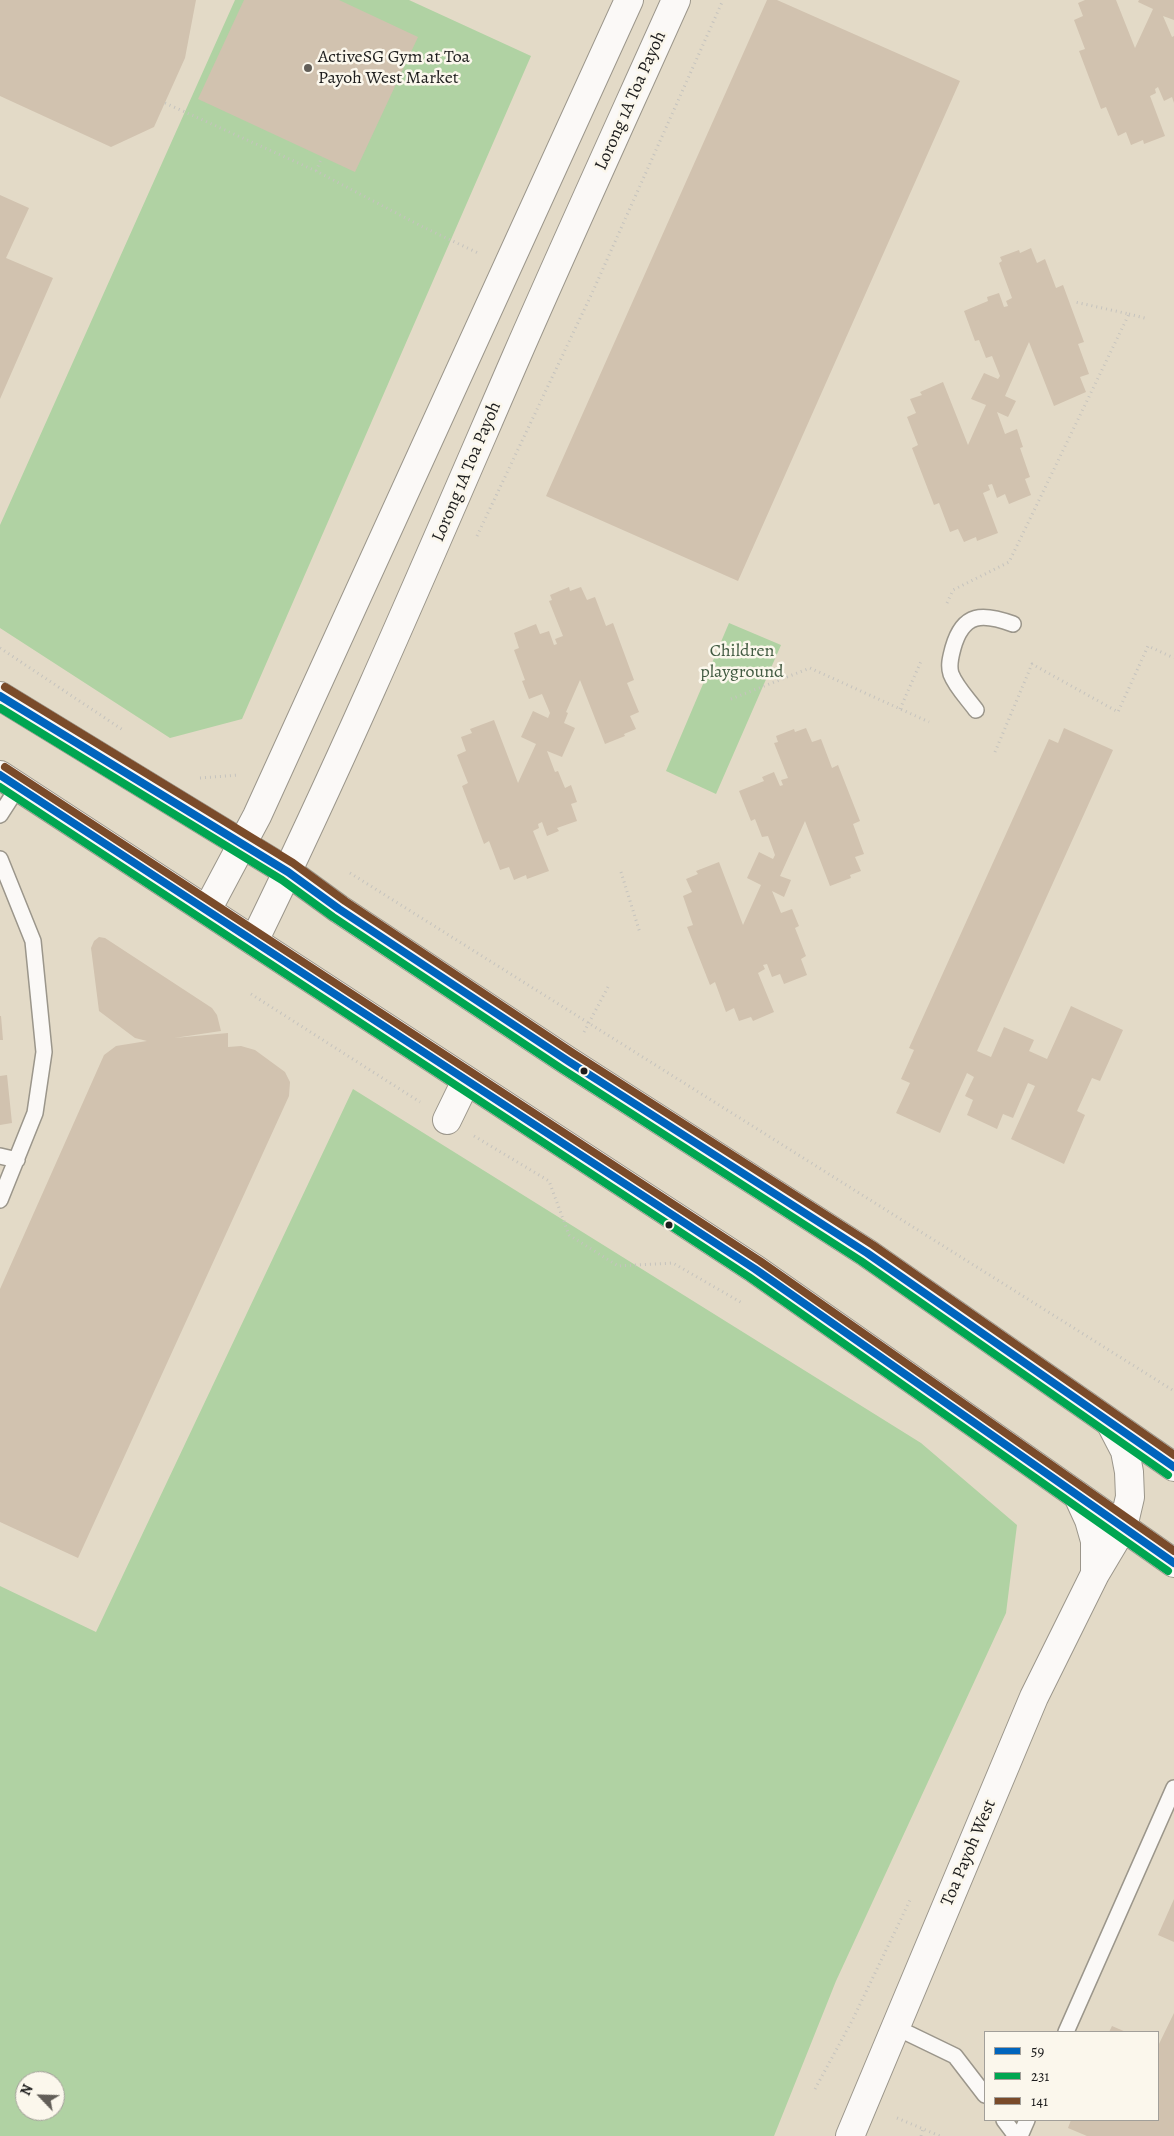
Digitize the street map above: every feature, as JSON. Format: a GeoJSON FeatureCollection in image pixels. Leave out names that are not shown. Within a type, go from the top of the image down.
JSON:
{"type":"FeatureCollection","features":[{"type":"Feature","properties":{"kind":"street"},"geometry":{"type":"LineString","coordinates":[[207,910],[243,845],[629,0]]}},
{"type":"Feature","properties":{"kind":"street","name":"Lorong 1A Toa Payoh"},"geometry":{"type":"LineString","coordinates":[[254,941],[288,872],[449,516],[518,354],[676,0]]}},
{"type":"Feature","properties":{"kind":"street"},"geometry":{"type":"LineString","coordinates":[[0,696],[288,872],[339,909],[568,1061],[867,1253],[1174,1467]]}},
{"type":"Feature","properties":{"kind":"street"},"geometry":{"type":"LineString","coordinates":[[9,781],[755,1269],[1174,1563]]}},
{"type":"Feature","properties":{"kind":"street"},"geometry":{"type":"LineString","coordinates":[[447,1120],[466,1081]]}},
{"type":"Feature","properties":{"kind":"street","name":"Toa Payoh West"},"geometry":{"type":"LineString","coordinates":[[850,2136],[1034,1697],[1095,1574],[1123,1527],[1130,1497],[1129,1472],[1126,1451],[1111,1424]]}},
{"type":"Feature","properties":{"kind":"street","name":"Toa Payoh West"},"geometry":{"type":"LineString","coordinates":[[1078,1496],[1089,1520],[1095,1541],[1095,1574]]}},
{"type":"Feature","properties":{"kind":"lane"},"geometry":{"type":"LineString","coordinates":[[976,710],[955,682],[951,673],[950,660],[958,632],[966,623],[975,618],[985,616],[1013,624]]}},
{"type":"Feature","properties":{"kind":"lane"},"geometry":{"type":"LineString","coordinates":[[0,815],[9,781]]}},
{"type":"Feature","properties":{"kind":"lane"},"geometry":{"type":"LineString","coordinates":[[0,859],[33,940],[44,1052],[35,1113],[0,1200]]}},
{"type":"Feature","properties":{"kind":"lane"},"geometry":{"type":"LineString","coordinates":[[0,1156],[16,1160]]}},
{"type":"Feature","properties":{"kind":"lane"},"geometry":{"type":"LineString","coordinates":[[1066,2031],[1174,1788]]}},
{"type":"Feature","properties":{"kind":"lane"},"geometry":{"type":"LineString","coordinates":[[896,2027],[955,2056],[984,2094]]}},
{"type":"Feature","properties":{"kind":"lane"},"geometry":{"type":"LineString","coordinates":[[1005,2121],[1018,2136],[1026,2121]]}},
{"type":"Feature","properties":{"kind":"path"},"geometry":{"type":"LineString","coordinates":[[475,541],[593,291],[723,0]]}},
{"type":"Feature","properties":{"kind":"path"},"geometry":{"type":"LineString","coordinates":[[165,103],[316,171],[458,243]]}},
{"type":"Feature","properties":{"kind":"path"},"geometry":{"type":"LineString","coordinates":[[316,171],[322,157]]}},
{"type":"Feature","properties":{"kind":"path"},"geometry":{"type":"LineString","coordinates":[[1074,302],[1148,319]]}},
{"type":"Feature","properties":{"kind":"path"},"geometry":{"type":"LineString","coordinates":[[945,607],[953,590],[1009,562],[1129,314]]}},
{"type":"Feature","properties":{"kind":"path"},"geometry":{"type":"LineString","coordinates":[[995,752],[1032,664],[1118,712],[1148,646],[1174,658]]}},
{"type":"Feature","properties":{"kind":"path"},"geometry":{"type":"LineString","coordinates":[[0,648],[131,735]]}},
{"type":"Feature","properties":{"kind":"path"},"geometry":{"type":"LineString","coordinates":[[900,708],[922,658]]}},
{"type":"Feature","properties":{"kind":"path"},"geometry":{"type":"LineString","coordinates":[[731,699],[810,668],[930,722]]}},
{"type":"Feature","properties":{"kind":"path"},"geometry":{"type":"LineString","coordinates":[[196,778],[240,775]]}},
{"type":"Feature","properties":{"kind":"path"},"geometry":{"type":"LineString","coordinates":[[346,870],[1174,1391]]}},
{"type":"Feature","properties":{"kind":"path"},"geometry":{"type":"LineString","coordinates":[[620,872],[640,933]]}},
{"type":"Feature","properties":{"kind":"path"},"geometry":{"type":"LineString","coordinates":[[568,1061],[608,987]]}},
{"type":"Feature","properties":{"kind":"path"},"geometry":{"type":"LineString","coordinates":[[251,994],[447,1120],[549,1181],[569,1235],[618,1266],[673,1263],[746,1306]]}},
{"type":"Feature","properties":{"kind":"path"},"geometry":{"type":"LineString","coordinates":[[815,2089],[853,2019],[913,1895]]}},
{"type":"Feature","properties":{"kind":"path"},"geometry":{"type":"LineString","coordinates":[[897,2118],[940,2136]]}},
{"type":"Feature","properties":{"kind":"path"},"geometry":{"type":"LineString","coordinates":[[920,2136],[923,2129]]}},
{"type":"Feature","properties":{"kind":"green space"},"geometry":{"type":"Polygon","coordinates":[[[235,0],[409,0],[531,56],[242,719],[170,738],[0,628],[0,525],[235,0]]]}},
{"type":"Feature","properties":{"kind":"green space","name":"Children playground"},"geometry":{"type":"Polygon","coordinates":[[[729,623],[781,645],[716,794],[666,771],[729,623]]]}},
{"type":"Feature","properties":{"kind":"green space"},"geometry":{"type":"Polygon","coordinates":[[[353,1089],[921,1443],[1017,1525],[1006,1613],[836,1981],[774,2136],[0,2136],[0,1586],[96,1632],[353,1089]]]}},
{"type":"Feature","properties":{"kind":"building"},"geometry":{"type":"Polygon","coordinates":[[[0,0],[196,0],[185,58],[154,127],[111,147],[0,96],[0,0]]]}},
{"type":"Feature","properties":{"kind":"building","name":"ActiveSG Gym at Toa Payoh West Market"},"geometry":{"type":"Polygon","coordinates":[[[244,0],[339,0],[418,37],[355,172],[198,99],[244,0]]]}},
{"type":"Feature","properties":{"kind":"building"},"geometry":{"type":"Polygon","coordinates":[[[767,0],[777,0],[960,81],[738,581],[546,496],[767,0]]]}},
{"type":"Feature","properties":{"kind":"building"},"geometry":{"type":"Polygon","coordinates":[[[1085,0],[1116,0],[1135,48],[1153,9],[1138,2],[1139,0],[1174,0],[1174,20],[1163,16],[1172,37],[1174,36],[1174,103],[1172,97],[1164,101],[1158,87],[1155,89],[1156,93],[1150,96],[1165,136],[1144,144],[1143,140],[1131,145],[1126,132],[1118,136],[1106,107],[1101,109],[1079,51],[1085,49],[1074,20],[1083,16],[1078,3],[1085,0]]]}},
{"type":"Feature","properties":{"kind":"building"},"geometry":{"type":"Polygon","coordinates":[[[0,195],[29,208],[6,258],[53,278],[0,399],[0,195]]]}},
{"type":"Feature","properties":{"kind":"building"},"geometry":{"type":"Polygon","coordinates":[[[1031,248],[1037,263],[1045,259],[1056,288],[1063,285],[1084,342],[1078,344],[1089,374],[1080,377],[1086,392],[1054,406],[1029,342],[1005,396],[1016,401],[1008,417],[997,412],[1005,434],[1017,429],[1023,447],[1020,448],[1030,477],[1025,479],[1031,495],[1009,504],[1005,494],[997,498],[992,484],[988,485],[990,490],[983,493],[998,533],[977,541],[976,537],[964,542],[958,529],[950,532],[939,503],[934,505],[912,448],[918,445],[907,417],[916,413],[910,399],[922,395],[920,392],[943,382],[968,445],[986,405],[971,399],[984,373],[998,379],[1000,376],[992,356],[986,358],[979,340],[975,341],[964,311],[988,301],[987,297],[999,293],[1004,307],[1008,306],[1006,301],[1012,298],[999,263],[1002,261],[1000,257],[1019,250],[1020,253],[1031,248]]]}},
{"type":"Feature","properties":{"kind":"building"},"geometry":{"type":"Polygon","coordinates":[[[569,587],[570,591],[581,587],[587,600],[595,597],[606,626],[613,623],[634,680],[627,683],[639,712],[630,716],[636,729],[624,734],[625,736],[605,744],[580,680],[566,712],[568,713],[564,723],[575,728],[562,757],[547,751],[555,772],[558,771],[565,788],[571,785],[577,802],[571,804],[577,821],[557,828],[559,831],[547,836],[542,822],[538,824],[539,828],[533,831],[549,871],[527,879],[526,875],[514,880],[509,867],[500,870],[489,841],[484,844],[462,786],[468,783],[457,755],[466,751],[461,737],[472,733],[470,729],[494,720],[518,783],[536,744],[521,737],[533,711],[548,718],[550,713],[542,694],[529,699],[522,681],[525,680],[514,650],[519,648],[514,633],[536,624],[540,634],[549,631],[554,645],[557,644],[555,639],[563,636],[549,601],[552,600],[550,595],[569,587]]]}},
{"type":"Feature","properties":{"kind":"building"},"geometry":{"type":"Polygon","coordinates":[[[806,728],[812,742],[821,739],[832,768],[838,765],[860,821],[853,824],[864,854],[855,857],[861,871],[850,875],[851,878],[830,886],[805,821],[780,876],[791,880],[784,897],[772,891],[781,913],[792,909],[799,926],[795,928],[806,956],[801,959],[807,975],[784,984],[780,974],[772,977],[767,964],[763,965],[765,969],[758,973],[774,1012],[753,1021],[751,1017],[739,1021],[734,1008],[726,1012],[715,982],[710,985],[687,927],[693,925],[683,896],[692,892],[686,879],[698,874],[696,871],[719,862],[743,925],[761,885],[747,878],[759,852],[773,859],[775,855],[768,836],[762,837],[755,819],[751,821],[739,791],[764,781],[762,777],[774,772],[780,786],[783,785],[781,780],[788,778],[774,743],[778,742],[776,736],[794,729],[795,732],[806,728]]]}},
{"type":"Feature","properties":{"kind":"building"},"geometry":{"type":"Polygon","coordinates":[[[1064,728],[1113,750],[977,1051],[991,1057],[1004,1027],[1034,1040],[1029,1051],[1047,1059],[1071,1006],[1123,1030],[1100,1081],[1092,1078],[1077,1111],[1085,1115],[1064,1164],[1011,1139],[1035,1086],[1028,1083],[1013,1118],[1003,1114],[997,1129],[967,1115],[973,1100],[965,1096],[974,1077],[967,1073],[940,1133],[896,1113],[910,1083],[901,1079],[914,1050],[909,1048],[1049,739],[1058,743],[1064,728]]]}},
{"type":"Feature","properties":{"kind":"building"},"geometry":{"type":"Polygon","coordinates":[[[99,937],[105,938],[212,1008],[217,1015],[221,1031],[174,1038],[228,1033],[228,1047],[241,1046],[255,1050],[285,1072],[290,1082],[289,1096],[78,1558],[0,1522],[0,1289],[104,1055],[116,1046],[147,1041],[135,1038],[99,1011],[91,948],[94,941],[99,937]]]}},
{"type":"Feature","properties":{"kind":"building"},"geometry":{"type":"Polygon","coordinates":[[[1,1016],[3,1040],[0,1040],[1,1016]]]}},
{"type":"Feature","properties":{"kind":"building"},"geometry":{"type":"Polygon","coordinates":[[[7,1075],[12,1123],[0,1125],[0,1076],[7,1075]]]}},
{"type":"Feature","properties":{"kind":"building"},"geometry":{"type":"Polygon","coordinates":[[[1174,1899],[1174,1942],[1158,1935],[1174,1899]]]}},
{"type":"Feature","properties":{"kind":"building"},"geometry":{"type":"Polygon","coordinates":[[[1174,2013],[1174,2136],[1087,2136],[1068,2128],[1071,2121],[1159,2121],[1159,2044],[1174,2013]]]}},
{"type":"Feature","properties":{"kind":"building"},"geometry":{"type":"Polygon","coordinates":[[[1112,2026],[1124,2031],[1110,2031],[1112,2026]]]}},
{"type":"Feature","properties":{"kind":"transit line","name":"141"},"geometry":{"type":"LineString","coordinates":[[5,687],[293,863],[345,901],[573,1053],[873,1245],[1174,1455]]}},
{"type":"Feature","properties":{"kind":"transit line","name":"59"},"geometry":{"type":"LineString","coordinates":[[0,696],[288,872],[339,909],[568,1061],[867,1253],[1174,1467]]}},
{"type":"Feature","properties":{"kind":"transit line","name":"231"},"geometry":{"type":"LineString","coordinates":[[0,708],[282,880],[333,917],[562,1069],[861,1261],[1168,1475]]}},
{"type":"Feature","properties":{"kind":"transit line","name":"141"},"geometry":{"type":"LineString","coordinates":[[5,767],[760,1261],[1174,1551]]}},
{"type":"Feature","properties":{"kind":"transit line","name":"59"},"geometry":{"type":"LineString","coordinates":[[0,775],[755,1269],[1174,1563]]}},
{"type":"Feature","properties":{"kind":"transit line","name":"231"},"geometry":{"type":"LineString","coordinates":[[0,787],[749,1277],[1168,1571]]}},
{"type":"Feature","properties":{"kind":"place","name":"ActiveSG Gym at Toa Payoh West Market"},"geometry":{"type":"Point","coordinates":[308,68]}}]}
